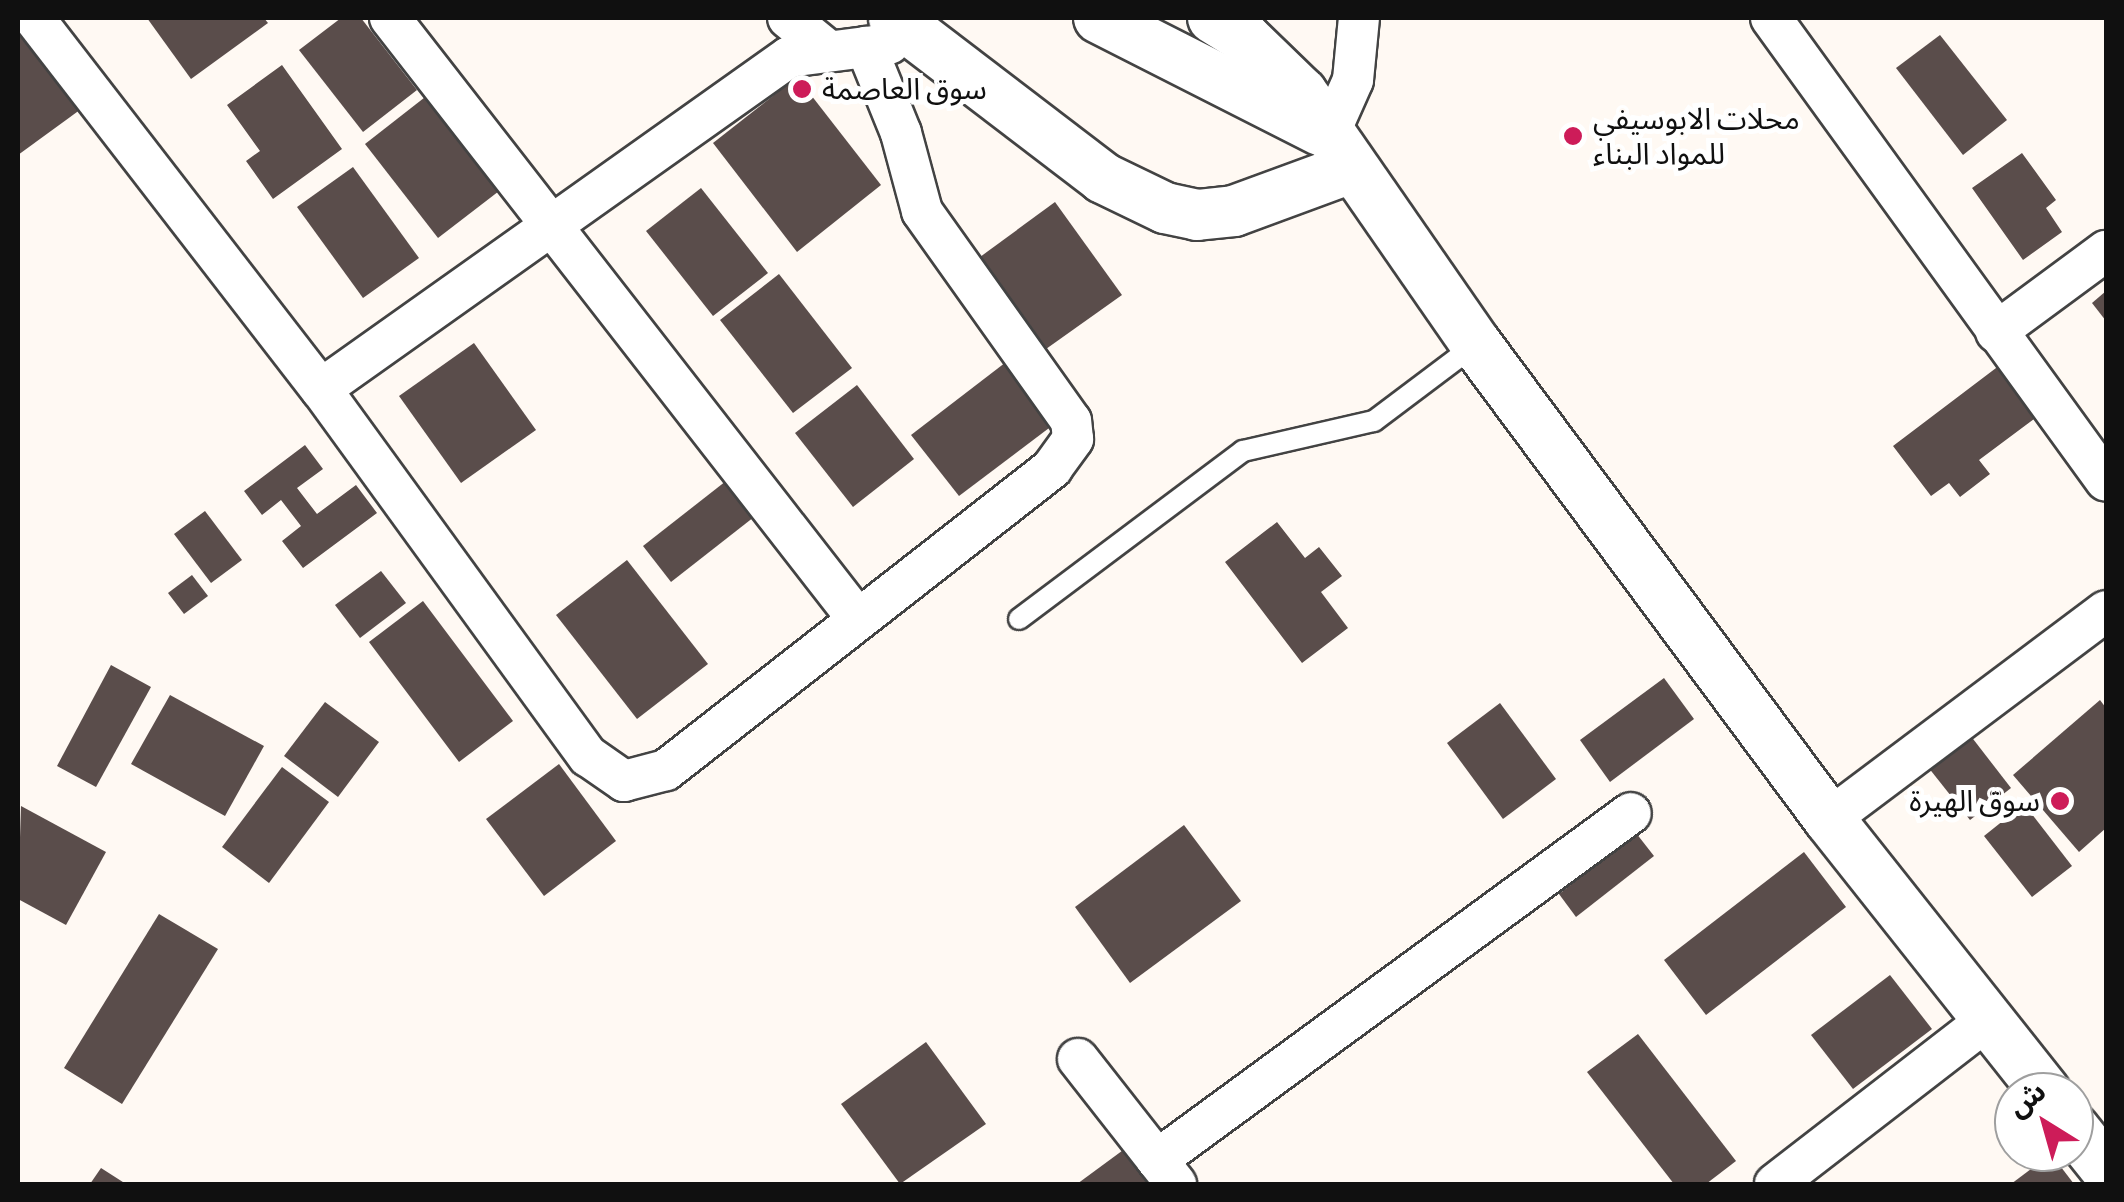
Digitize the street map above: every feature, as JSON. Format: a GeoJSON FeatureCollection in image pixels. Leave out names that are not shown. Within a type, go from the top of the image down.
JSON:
{"type":"FeatureCollection","features":[{"type":"Feature","properties":{"kind":"street"},"geometry":{"type":"LineString","coordinates":[[34,18],[320,389],[604,772],[646,780],[666,770],[1052,468],[1073,439],[1071,421],[922,211],[900,133],[894,35]]}},
{"type":"Feature","properties":{"kind":"street"},"geometry":{"type":"LineString","coordinates":[[390,18],[857,618]]}},
{"type":"Feature","properties":{"kind":"street"},"geometry":{"type":"LineString","coordinates":[[788,18],[825,48]]}},
{"type":"Feature","properties":{"kind":"street"},"geometry":{"type":"LineString","coordinates":[[1100,18],[1340,151]]}},
{"type":"Feature","properties":{"kind":"street"},"geometry":{"type":"LineString","coordinates":[[1213,18],[1275,63],[1476,344],[1829,819],[2029,1072]]}},
{"type":"Feature","properties":{"kind":"street"},"geometry":{"type":"LineString","coordinates":[[1340,151],[1359,18]]}},
{"type":"Feature","properties":{"kind":"street"},"geometry":{"type":"LineString","coordinates":[[1771,18],[2106,482]]}},
{"type":"Feature","properties":{"kind":"street"},"geometry":{"type":"LineString","coordinates":[[320,389],[549,223],[789,57],[825,48],[894,35],[1104,178],[1165,208],[1198,215],[1234,211],[1340,151]]}},
{"type":"Feature","properties":{"kind":"street"},"geometry":{"type":"LineString","coordinates":[[1996,332],[2106,251]]}},
{"type":"Feature","properties":{"kind":"street"},"geometry":{"type":"LineString","coordinates":[[1829,819],[2106,611]]}},
{"type":"Feature","properties":{"kind":"street"},"geometry":{"type":"LineString","coordinates":[[1078,1059],[1166,1172],[1631,813]]}},
{"type":"Feature","properties":{"kind":"street"},"geometry":{"type":"LineString","coordinates":[[1775,1184],[1986,1020]]}},
{"type":"Feature","properties":{"kind":"lane"},"geometry":{"type":"LineString","coordinates":[[1019,619],[1244,451],[1374,421],[1476,344]]}},
{"type":"Feature","properties":{"kind":"building"},"geometry":{"type":"Polygon","coordinates":[[[147,18],[264,18],[268,23],[191,79],[147,18]]]}},
{"type":"Feature","properties":{"kind":"building"},"geometry":{"type":"Polygon","coordinates":[[[341,18],[361,18],[417,90],[363,132],[299,50],[341,18]]]}},
{"type":"Feature","properties":{"kind":"building"},"geometry":{"type":"Polygon","coordinates":[[[18,23],[88,104],[18,155],[18,23]]]}},
{"type":"Feature","properties":{"kind":"building"},"geometry":{"type":"Polygon","coordinates":[[[1940,35],[2007,120],[1963,155],[1896,68],[1940,35]]]}},
{"type":"Feature","properties":{"kind":"building"},"geometry":{"type":"Polygon","coordinates":[[[282,65],[342,149],[273,199],[246,161],[260,151],[227,105],[282,65]]]}},
{"type":"Feature","properties":{"kind":"building"},"geometry":{"type":"Polygon","coordinates":[[[797,77],[881,185],[797,252],[713,143],[797,77]]]}},
{"type":"Feature","properties":{"kind":"building"},"geometry":{"type":"Polygon","coordinates":[[[429,94],[503,188],[438,238],[365,144],[429,94]]]}},
{"type":"Feature","properties":{"kind":"building"},"geometry":{"type":"Polygon","coordinates":[[[2022,153],[2056,200],[2046,208],[2062,232],[2023,260],[1972,188],[2022,153]]]}},
{"type":"Feature","properties":{"kind":"building"},"geometry":{"type":"Polygon","coordinates":[[[353,167],[419,258],[363,298],[297,207],[353,167]]]}},
{"type":"Feature","properties":{"kind":"building"},"geometry":{"type":"Polygon","coordinates":[[[701,188],[768,273],[713,316],[646,231],[701,188]]]}},
{"type":"Feature","properties":{"kind":"building"},"geometry":{"type":"Polygon","coordinates":[[[1055,202],[1122,295],[1046,349],[980,257],[1055,202]]]}},
{"type":"Feature","properties":{"kind":"building"},"geometry":{"type":"Polygon","coordinates":[[[779,274],[852,368],[793,413],[720,320],[779,274]]]}},
{"type":"Feature","properties":{"kind":"building"},"geometry":{"type":"Polygon","coordinates":[[[2106,291],[2106,321],[2092,303],[2106,291]]]}},
{"type":"Feature","properties":{"kind":"building"},"geometry":{"type":"Polygon","coordinates":[[[474,343],[536,430],[461,483],[399,396],[474,343]]]}},
{"type":"Feature","properties":{"kind":"building"},"geometry":{"type":"Polygon","coordinates":[[[1010,359],[1057,422],[959,496],[911,435],[1010,359]]]}},
{"type":"Feature","properties":{"kind":"building"},"geometry":{"type":"Polygon","coordinates":[[[2000,365],[2038,416],[1979,460],[1990,474],[1960,497],[1949,483],[1931,496],[1893,446],[2000,365]]]}},
{"type":"Feature","properties":{"kind":"building"},"geometry":{"type":"Polygon","coordinates":[[[857,385],[914,459],[853,507],[795,433],[857,385]]]}},
{"type":"Feature","properties":{"kind":"building"},"geometry":{"type":"Polygon","coordinates":[[[305,445],[323,469],[297,488],[317,514],[356,485],[377,513],[303,568],[282,541],[301,526],[281,500],[262,515],[244,491],[305,445]]]}},
{"type":"Feature","properties":{"kind":"building"},"geometry":{"type":"Polygon","coordinates":[[[726,481],[754,517],[671,582],[643,546],[726,481]]]}},
{"type":"Feature","properties":{"kind":"building"},"geometry":{"type":"Polygon","coordinates":[[[205,511],[242,560],[211,583],[174,534],[205,511]]]}},
{"type":"Feature","properties":{"kind":"building"},"geometry":{"type":"Polygon","coordinates":[[[1277,522],[1305,558],[1319,547],[1342,576],[1321,592],[1348,628],[1302,663],[1225,562],[1277,522]]]}},
{"type":"Feature","properties":{"kind":"building"},"geometry":{"type":"Polygon","coordinates":[[[627,560],[708,664],[637,719],[556,615],[627,560]]]}},
{"type":"Feature","properties":{"kind":"building"},"geometry":{"type":"Polygon","coordinates":[[[381,571],[406,603],[360,638],[335,605],[381,571]]]}},
{"type":"Feature","properties":{"kind":"building"},"geometry":{"type":"Polygon","coordinates":[[[192,575],[208,596],[184,614],[168,593],[192,575]]]}},
{"type":"Feature","properties":{"kind":"building"},"geometry":{"type":"Polygon","coordinates":[[[423,601],[513,721],[459,762],[369,642],[423,601]]]}},
{"type":"Feature","properties":{"kind":"building"},"geometry":{"type":"Polygon","coordinates":[[[111,665],[151,687],[96,787],[57,766],[111,665]]]}},
{"type":"Feature","properties":{"kind":"building"},"geometry":{"type":"Polygon","coordinates":[[[1664,678],[1694,719],[1610,782],[1580,740],[1664,678]]]}},
{"type":"Feature","properties":{"kind":"building"},"geometry":{"type":"Polygon","coordinates":[[[170,695],[264,746],[225,816],[131,764],[170,695]]]}},
{"type":"Feature","properties":{"kind":"building"},"geometry":{"type":"Polygon","coordinates":[[[2100,700],[2106,708],[2106,828],[2079,852],[2013,775],[2100,700]]]}},
{"type":"Feature","properties":{"kind":"building"},"geometry":{"type":"Polygon","coordinates":[[[325,702],[379,742],[338,797],[284,756],[325,702]]]}},
{"type":"Feature","properties":{"kind":"building"},"geometry":{"type":"Polygon","coordinates":[[[1500,703],[1556,779],[1503,819],[1447,743],[1500,703]]]}},
{"type":"Feature","properties":{"kind":"building"},"geometry":{"type":"Polygon","coordinates":[[[1970,735],[2011,788],[1970,820],[1928,767],[1970,735]]]}},
{"type":"Feature","properties":{"kind":"building"},"geometry":{"type":"Polygon","coordinates":[[[559,764],[616,841],[544,896],[486,819],[559,764]]]}},
{"type":"Feature","properties":{"kind":"building"},"geometry":{"type":"Polygon","coordinates":[[[282,767],[329,802],[269,883],[222,847],[282,767]]]}},
{"type":"Feature","properties":{"kind":"building"},"geometry":{"type":"Polygon","coordinates":[[[2024,804],[2072,866],[2032,897],[1984,836],[2024,804]]]}},
{"type":"Feature","properties":{"kind":"building"},"geometry":{"type":"Polygon","coordinates":[[[21,806],[106,852],[66,925],[18,899],[21,806]]]}},
{"type":"Feature","properties":{"kind":"building"},"geometry":{"type":"Polygon","coordinates":[[[1184,825],[1241,901],[1130,983],[1075,907],[1184,825]]]}},
{"type":"Feature","properties":{"kind":"building"},"geometry":{"type":"Polygon","coordinates":[[[1636,833],[1654,856],[1576,917],[1559,894],[1636,833]]]}},
{"type":"Feature","properties":{"kind":"building"},"geometry":{"type":"Polygon","coordinates":[[[1804,852],[1846,907],[1706,1015],[1664,960],[1804,852]]]}},
{"type":"Feature","properties":{"kind":"building"},"geometry":{"type":"Polygon","coordinates":[[[159,914],[218,949],[122,1104],[64,1068],[159,914]]]}},
{"type":"Feature","properties":{"kind":"building"},"geometry":{"type":"Polygon","coordinates":[[[1890,975],[1932,1029],[1853,1089],[1811,1035],[1890,975]]]}},
{"type":"Feature","properties":{"kind":"building"},"geometry":{"type":"Polygon","coordinates":[[[1638,1034],[1736,1161],[1706,1184],[1674,1184],[1587,1072],[1638,1034]]]}},
{"type":"Feature","properties":{"kind":"building"},"geometry":{"type":"Polygon","coordinates":[[[926,1042],[986,1124],[900,1184],[841,1104],[926,1042]]]}},
{"type":"Feature","properties":{"kind":"building"},"geometry":{"type":"Polygon","coordinates":[[[1130,1145],[1159,1184],[1077,1184],[1130,1145]]]}},
{"type":"Feature","properties":{"kind":"building"},"geometry":{"type":"Polygon","coordinates":[[[101,1168],[126,1184],[90,1184],[101,1168]]]}},
{"type":"Feature","properties":{"kind":"building"},"geometry":{"type":"Polygon","coordinates":[[[2027,1172],[2065,1172],[2074,1184],[2011,1184],[2027,1172]]]}},
{"type":"Feature","properties":{"kind":"place","name":"سوق العاصمة"},"geometry":{"type":"Point","coordinates":[802,89]}},
{"type":"Feature","properties":{"kind":"place","name":"محلات الابوسيفي للمواد البناء"},"geometry":{"type":"Point","coordinates":[1573,136]}},
{"type":"Feature","properties":{"kind":"place","name":"سوق الهيرة"},"geometry":{"type":"Point","coordinates":[2060,801]}}]}
